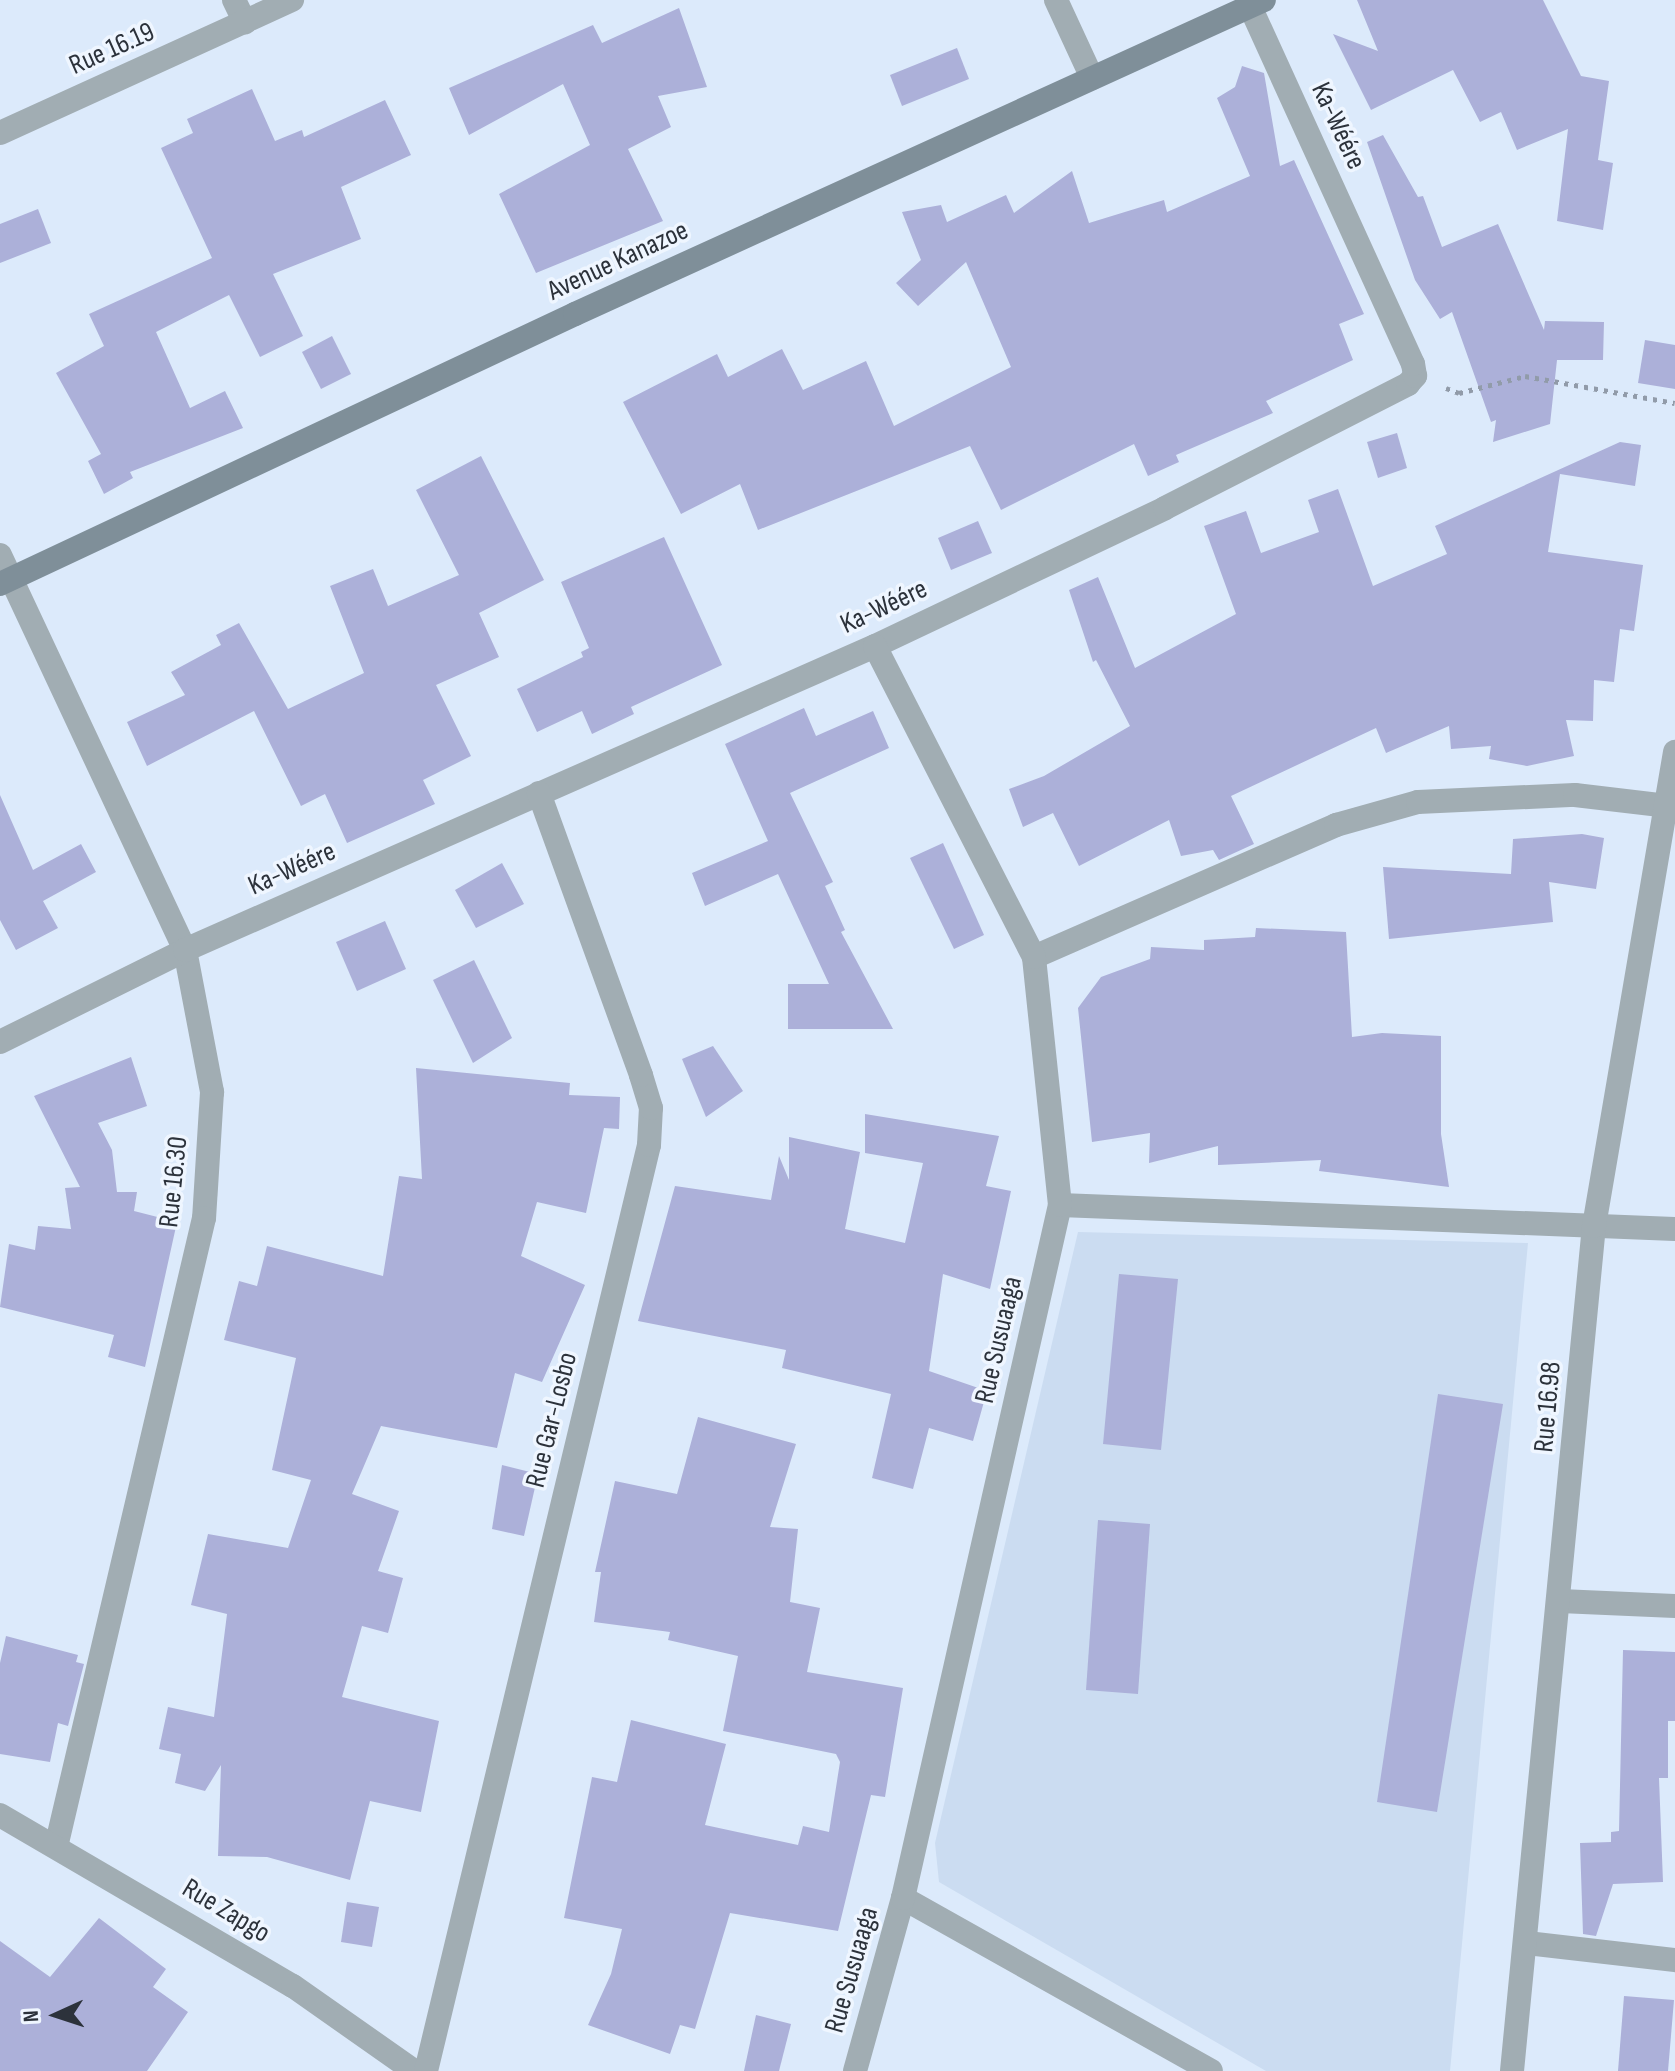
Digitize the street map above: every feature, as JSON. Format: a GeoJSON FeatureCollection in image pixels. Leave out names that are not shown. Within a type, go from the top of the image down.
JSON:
{"type":"FeatureCollection","features":[{"type":"Feature","properties":{"kind":"street"},"geometry":{"type":"LineString","coordinates":[[234,0],[245,23]]}},
{"type":"Feature","properties":{"kind":"street","name":"Rue 16.19"},"geometry":{"type":"LineString","coordinates":[[0,133],[292,0]]}},
{"type":"Feature","properties":{"kind":"street"},"geometry":{"type":"LineString","coordinates":[[1056,0],[1092,78]]}},
{"type":"Feature","properties":{"kind":"street","name":"Avenue Kanazoe"},"geometry":{"type":"LineString","coordinates":[[6,581],[1257,3]]}},
{"type":"Feature","properties":{"kind":"street","name":"Ka-Wéére"},"geometry":{"type":"LineString","coordinates":[[0,1042],[185,950],[875,646],[1165,508],[1408,384],[1415,376],[1257,3]]}},
{"type":"Feature","properties":{"kind":"street","name":"Rue 16.30"},"geometry":{"type":"LineString","coordinates":[[0,555],[6,581],[185,950],[212,1092],[204,1218],[57,1843]]}},
{"type":"Feature","properties":{"kind":"street","name":"Rue Susuaaga"},"geometry":{"type":"LineString","coordinates":[[855,2071],[903,1898],[1060,1205],[1034,957],[875,646]]}},
{"type":"Feature","properties":{"kind":"street","name":"Rue 16.98"},"geometry":{"type":"LineString","coordinates":[[1512,2071],[1527,1943],[1594,1226],[1671,807],[1675,752]]}},
{"type":"Feature","properties":{"kind":"street","name":"Rue Gar-Losbo"},"geometry":{"type":"LineString","coordinates":[[426,2071],[649,1145],[651,1108],[641,1075],[539,793]]}},
{"type":"Feature","properties":{"kind":"street"},"geometry":{"type":"LineString","coordinates":[[1034,957],[1336,825],[1418,802],[1575,795],[1671,807]]}},
{"type":"Feature","properties":{"kind":"street"},"geometry":{"type":"LineString","coordinates":[[1060,1205],[1675,1229]]}},
{"type":"Feature","properties":{"kind":"street"},"geometry":{"type":"LineString","coordinates":[[1560,1601],[1675,1606]]}},
{"type":"Feature","properties":{"kind":"street","name":"Rue Zapgo"},"geometry":{"type":"LineString","coordinates":[[0,1815],[57,1843],[293,1986],[414,2071]]}},
{"type":"Feature","properties":{"kind":"street"},"geometry":{"type":"LineString","coordinates":[[903,1898],[1211,2071]]}},
{"type":"Feature","properties":{"kind":"street"},"geometry":{"type":"LineString","coordinates":[[1527,1943],[1675,1960]]}},
{"type":"Feature","properties":{"kind":"path"},"geometry":{"type":"LineString","coordinates":[[1415,376],[1459,393],[1525,376],[1675,403]]}},
{"type":"Feature","properties":{"kind":"shaded area"},"geometry":{"type":"Polygon","coordinates":[[[1078,1232],[1528,1243],[1450,2071],[1266,2071],[939,1882],[935,1843],[1078,1232]]]}},
{"type":"Feature","properties":{"kind":"building"},"geometry":{"type":"Polygon","coordinates":[[[1357,0],[1543,0],[1581,76],[1609,81],[1598,160],[1613,163],[1603,230],[1557,221],[1568,129],[1517,150],[1501,112],[1480,122],[1453,70],[1371,110],[1333,34],[1378,51],[1357,0]]]}},
{"type":"Feature","properties":{"kind":"building"},"geometry":{"type":"Polygon","coordinates":[[[679,8],[707,87],[658,96],[671,127],[628,149],[663,221],[536,273],[499,194],[590,145],[563,84],[469,135],[449,88],[593,25],[602,43],[679,8]]]}},
{"type":"Feature","properties":{"kind":"building"},"geometry":{"type":"Polygon","coordinates":[[[957,48],[969,79],[902,106],[890,75],[957,48]]]}},
{"type":"Feature","properties":{"kind":"building"},"geometry":{"type":"Polygon","coordinates":[[[1242,66],[1264,73],[1280,166],[1294,160],[1364,314],[1339,324],[1353,360],[1266,401],[1273,413],[1176,455],[1179,462],[1148,476],[1134,444],[1001,510],[970,446],[758,530],[740,484],[681,514],[623,402],[717,354],[728,377],[782,349],[803,390],[866,361],[894,426],[1011,367],[966,262],[918,306],[896,283],[921,260],[902,212],[941,205],[947,222],[1006,195],[1014,213],[1072,171],[1089,223],[1164,200],[1167,212],[1250,176],[1217,98],[1235,87],[1242,66]]]}},
{"type":"Feature","properties":{"kind":"building"},"geometry":{"type":"Polygon","coordinates":[[[252,89],[275,141],[302,130],[304,137],[385,100],[411,155],[341,187],[361,239],[273,274],[303,336],[260,357],[229,295],[156,332],[190,408],[225,391],[243,428],[130,472],[133,478],[104,494],[88,461],[101,454],[56,373],[104,346],[89,314],[212,258],[161,148],[193,133],[187,119],[252,89]]]}},
{"type":"Feature","properties":{"kind":"building"},"geometry":{"type":"Polygon","coordinates":[[[1383,135],[1418,197],[1423,196],[1442,247],[1498,224],[1544,330],[1545,321],[1604,322],[1603,360],[1557,360],[1550,424],[1493,442],[1496,420],[1491,422],[1452,312],[1440,319],[1415,280],[1367,142],[1383,135]]]}},
{"type":"Feature","properties":{"kind":"building"},"geometry":{"type":"Polygon","coordinates":[[[38,209],[51,243],[0,263],[0,224],[38,209]]]}},
{"type":"Feature","properties":{"kind":"building"},"geometry":{"type":"Polygon","coordinates":[[[332,336],[351,374],[321,389],[302,352],[332,336]]]}},
{"type":"Feature","properties":{"kind":"building"},"geometry":{"type":"Polygon","coordinates":[[[1645,340],[1675,345],[1675,389],[1638,383],[1645,340]]]}},
{"type":"Feature","properties":{"kind":"building"},"geometry":{"type":"Polygon","coordinates":[[[1397,433],[1407,468],[1378,478],[1367,442],[1397,433]]]}},
{"type":"Feature","properties":{"kind":"building"},"geometry":{"type":"Polygon","coordinates":[[[1620,442],[1641,445],[1635,486],[1560,474],[1548,552],[1643,565],[1634,631],[1620,629],[1614,682],[1594,680],[1593,721],[1566,720],[1574,756],[1527,766],[1489,759],[1491,746],[1451,749],[1449,726],[1386,753],[1376,728],[1231,796],[1254,844],[1219,860],[1213,850],[1181,856],[1169,820],[1079,866],[1053,813],[1023,827],[1009,789],[1044,776],[1130,726],[1096,660],[1093,662],[1069,590],[1098,577],[1135,668],[1236,614],[1204,526],[1246,511],[1261,553],[1319,532],[1308,500],[1338,489],[1373,586],[1447,554],[1435,526],[1620,442]]]}},
{"type":"Feature","properties":{"kind":"building"},"geometry":{"type":"Polygon","coordinates":[[[481,456],[544,580],[479,613],[499,657],[436,685],[471,756],[423,780],[435,804],[347,843],[325,794],[301,806],[254,711],[147,766],[127,722],[185,695],[171,672],[221,645],[216,635],[239,623],[288,709],[364,673],[330,586],[373,569],[388,606],[459,575],[416,490],[481,456]]]}},
{"type":"Feature","properties":{"kind":"building"},"geometry":{"type":"Polygon","coordinates":[[[978,521],[992,553],[951,570],[938,538],[978,521]]]}},
{"type":"Feature","properties":{"kind":"building"},"geometry":{"type":"Polygon","coordinates":[[[664,537],[722,665],[631,707],[634,714],[592,734],[582,711],[537,732],[517,689],[583,657],[581,652],[589,648],[561,582],[664,537]]]}},
{"type":"Feature","properties":{"kind":"building"},"geometry":{"type":"Polygon","coordinates":[[[804,708],[816,736],[873,711],[889,748],[790,793],[833,882],[825,886],[845,930],[841,932],[893,1029],[788,1029],[788,984],[829,984],[778,874],[705,906],[692,873],[768,841],[725,744],[804,708]]]}},
{"type":"Feature","properties":{"kind":"building"},"geometry":{"type":"Polygon","coordinates":[[[0,795],[33,870],[81,844],[96,872],[43,901],[58,928],[16,950],[0,920],[0,795]]]}},
{"type":"Feature","properties":{"kind":"building"},"geometry":{"type":"Polygon","coordinates":[[[1582,834],[1604,838],[1596,889],[1549,882],[1553,922],[1389,939],[1383,867],[1511,874],[1513,839],[1582,834]]]}},
{"type":"Feature","properties":{"kind":"building"},"geometry":{"type":"Polygon","coordinates":[[[943,843],[984,935],[954,949],[910,858],[943,843]]]}},
{"type":"Feature","properties":{"kind":"building"},"geometry":{"type":"Polygon","coordinates":[[[502,863],[524,904],[476,928],[455,890],[502,863]]]}},
{"type":"Feature","properties":{"kind":"building"},"geometry":{"type":"Polygon","coordinates":[[[385,921],[406,969],[357,991],[336,942],[385,921]]]}},
{"type":"Feature","properties":{"kind":"building"},"geometry":{"type":"Polygon","coordinates":[[[1256,928],[1346,932],[1352,1037],[1382,1033],[1441,1036],[1441,1134],[1449,1187],[1319,1171],[1321,1160],[1218,1165],[1218,1146],[1149,1163],[1150,1133],[1092,1142],[1078,1008],[1101,977],[1150,959],[1151,947],[1204,950],[1204,940],[1255,937],[1256,928]]]}},
{"type":"Feature","properties":{"kind":"building"},"geometry":{"type":"Polygon","coordinates":[[[474,960],[512,1038],[473,1063],[433,980],[474,960]]]}},
{"type":"Feature","properties":{"kind":"building"},"geometry":{"type":"Polygon","coordinates":[[[713,1046],[743,1091],[706,1117],[682,1059],[713,1046]]]}},
{"type":"Feature","properties":{"kind":"building"},"geometry":{"type":"Polygon","coordinates":[[[131,1057],[147,1106],[98,1123],[112,1150],[117,1192],[137,1192],[134,1211],[177,1222],[145,1367],[108,1357],[114,1335],[0,1307],[9,1244],[35,1250],[38,1226],[71,1229],[65,1188],[80,1187],[34,1096],[131,1057]]]}},
{"type":"Feature","properties":{"kind":"building"},"geometry":{"type":"Polygon","coordinates":[[[416,1068],[570,1083],[569,1095],[620,1097],[619,1129],[604,1128],[586,1213],[537,1202],[521,1256],[585,1285],[542,1382],[515,1373],[497,1448],[381,1426],[352,1494],[399,1511],[378,1571],[403,1578],[388,1633],[362,1626],[342,1697],[439,1721],[421,1812],[370,1801],[350,1880],[267,1857],[218,1856],[221,1765],[205,1791],[175,1783],[181,1754],[159,1749],[168,1707],[214,1717],[227,1614],[191,1605],[208,1534],[288,1548],[311,1480],[272,1470],[296,1358],[224,1340],[239,1281],[257,1286],[267,1246],[383,1276],[399,1176],[422,1179],[416,1068]]]}},
{"type":"Feature","properties":{"kind":"building"},"geometry":{"type":"Polygon","coordinates":[[[865,1114],[999,1136],[986,1186],[1011,1191],[990,1289],[943,1274],[929,1371],[987,1391],[973,1441],[929,1428],[913,1489],[872,1478],[891,1394],[782,1368],[786,1350],[638,1321],[675,1186],[771,1200],[779,1156],[789,1180],[789,1137],[860,1152],[845,1229],[905,1243],[923,1163],[865,1153],[865,1114]]]}},
{"type":"Feature","properties":{"kind":"building"},"geometry":{"type":"Polygon","coordinates":[[[1119,1274],[1178,1279],[1161,1450],[1103,1444],[1119,1274]]]}},
{"type":"Feature","properties":{"kind":"building"},"geometry":{"type":"Polygon","coordinates":[[[1438,1394],[1503,1404],[1437,1812],[1377,1802],[1438,1394]]]}},
{"type":"Feature","properties":{"kind":"building"},"geometry":{"type":"Polygon","coordinates":[[[698,1417],[796,1444],[770,1527],[798,1529],[790,1602],[820,1608],[807,1672],[903,1688],[885,1797],[871,1795],[838,1931],[730,1913],[695,2029],[680,2025],[670,2054],[588,2025],[611,1974],[622,1929],[564,1918],[592,1777],[617,1782],[631,1720],[726,1744],[705,1825],[798,1845],[803,1826],[829,1832],[840,1762],[836,1754],[723,1731],[738,1656],[668,1640],[670,1632],[594,1622],[601,1572],[595,1572],[615,1481],[677,1494],[698,1417]]]}},
{"type":"Feature","properties":{"kind":"building"},"geometry":{"type":"Polygon","coordinates":[[[502,1465],[538,1474],[524,1536],[492,1529],[502,1465]]]}},
{"type":"Feature","properties":{"kind":"building"},"geometry":{"type":"Polygon","coordinates":[[[1098,1520],[1150,1524],[1138,1694],[1086,1690],[1098,1520]]]}},
{"type":"Feature","properties":{"kind":"building"},"geometry":{"type":"Polygon","coordinates":[[[6,1636],[78,1655],[76,1662],[84,1664],[68,1726],[58,1723],[50,1762],[0,1754],[0,1663],[6,1636]]]}},
{"type":"Feature","properties":{"kind":"building"},"geometry":{"type":"Polygon","coordinates":[[[1623,1650],[1675,1652],[1675,1721],[1668,1721],[1668,1778],[1659,1778],[1663,1882],[1613,1884],[1596,1936],[1583,1934],[1580,1843],[1611,1842],[1611,1832],[1619,1831],[1623,1650]]]}},
{"type":"Feature","properties":{"kind":"building"},"geometry":{"type":"Polygon","coordinates":[[[347,1902],[379,1907],[372,1947],[341,1942],[347,1902]]]}},
{"type":"Feature","properties":{"kind":"building"},"geometry":{"type":"Polygon","coordinates":[[[99,1918],[166,1969],[153,1987],[188,2012],[147,2071],[0,2071],[0,1941],[50,1977],[99,1918]]]}},
{"type":"Feature","properties":{"kind":"building"},"geometry":{"type":"Polygon","coordinates":[[[1624,1996],[1674,2000],[1668,2071],[1618,2071],[1624,1996]]]}},
{"type":"Feature","properties":{"kind":"building"},"geometry":{"type":"Polygon","coordinates":[[[756,2015],[791,2024],[779,2071],[744,2071],[756,2015]]]}}]}
